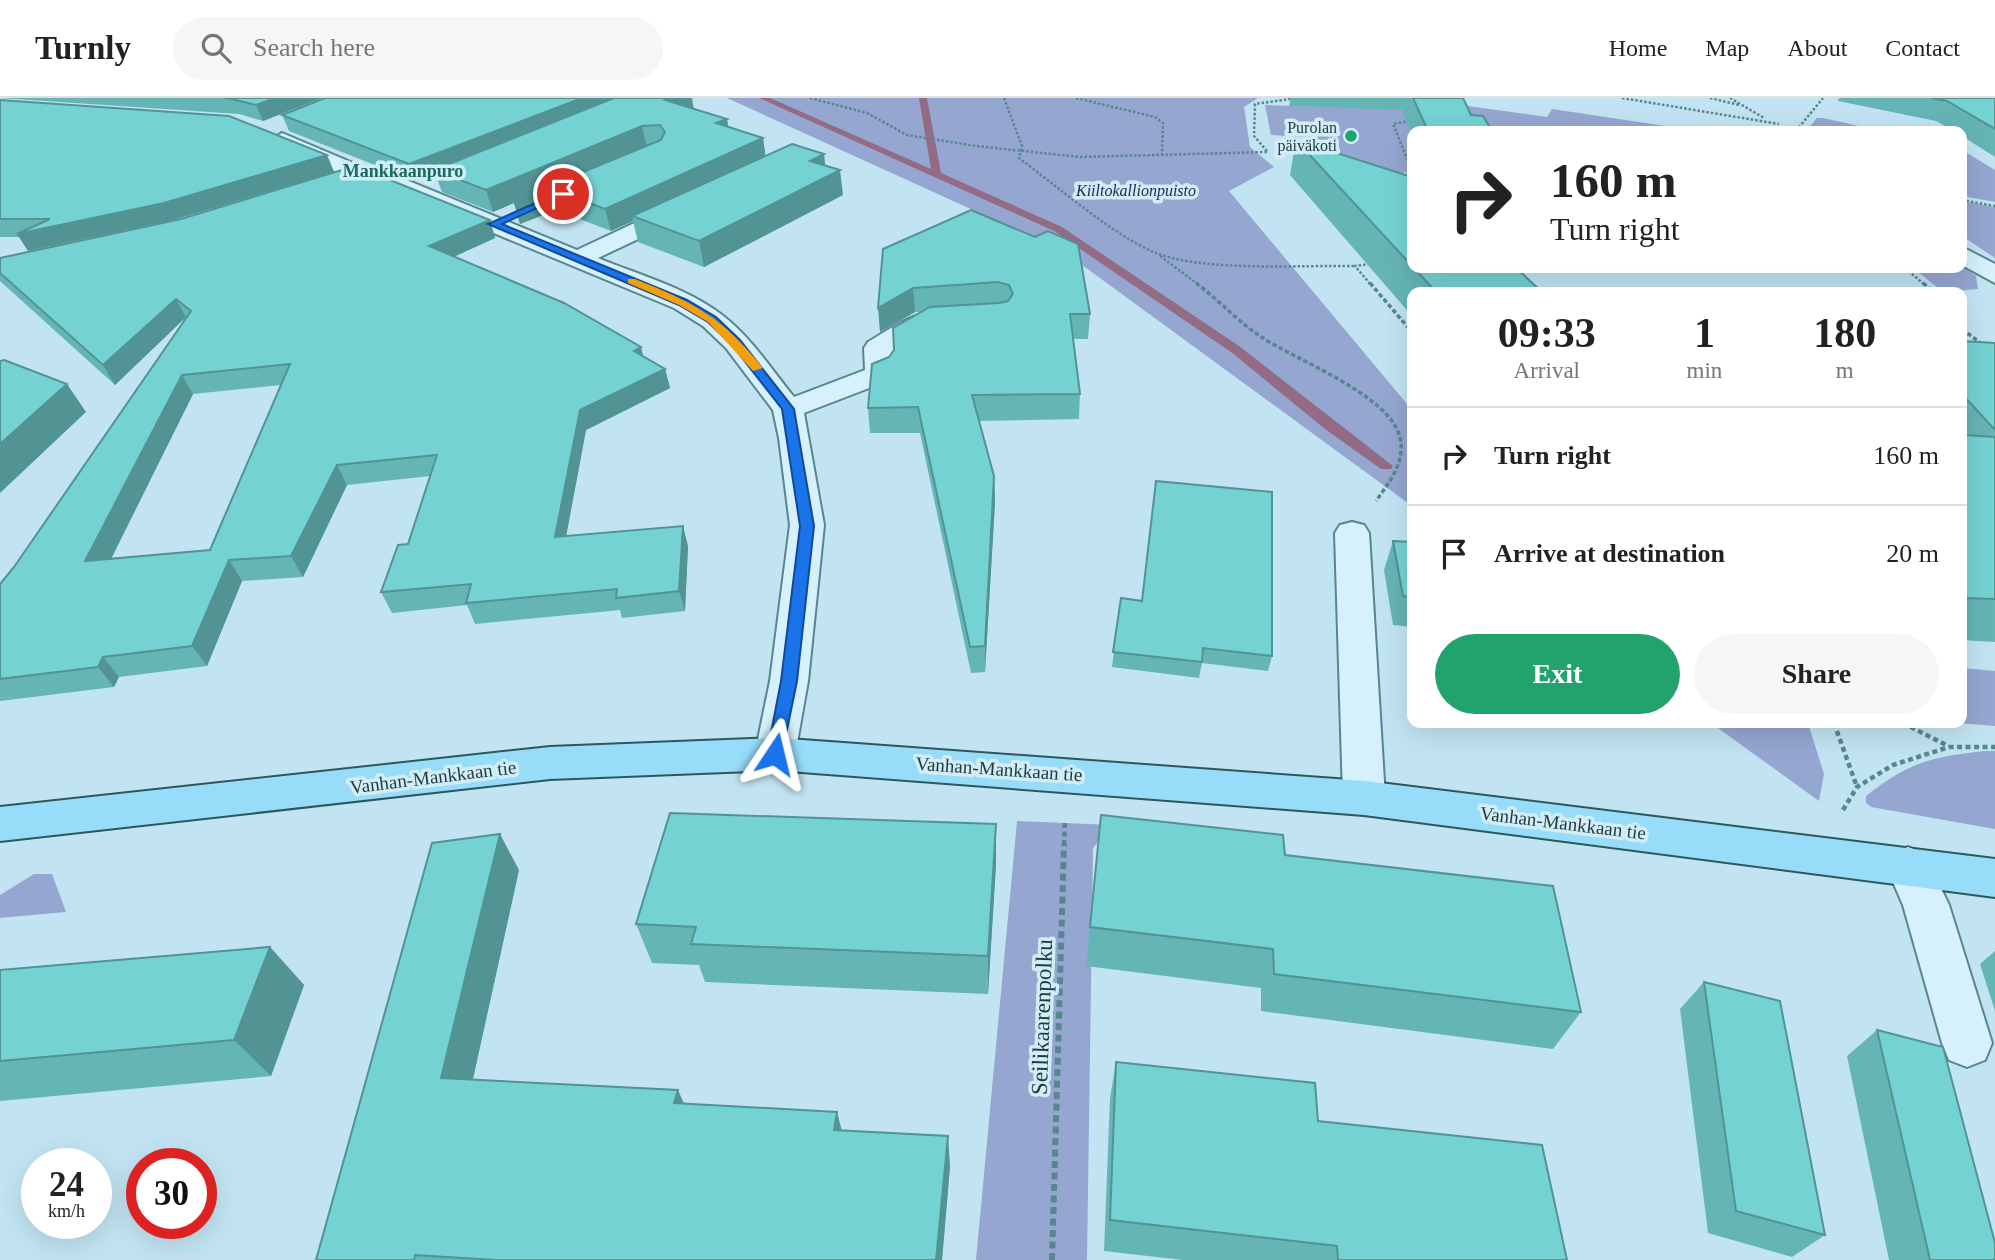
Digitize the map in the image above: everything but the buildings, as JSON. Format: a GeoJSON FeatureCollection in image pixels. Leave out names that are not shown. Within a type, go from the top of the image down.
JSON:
{"type":"FeatureCollection","features":[{"type":"Feature","properties":{"kind":"main road","name":"Vanhan-Mankkaan tie"},"geometry":{"type":"LineString","coordinates":[[0,824],[550,763],[775,754],[1364,798],[1995,878]]}},
{"type":"Feature","properties":{"kind":"street"},"geometry":{"type":"LineString","coordinates":[[276,126],[359,174],[414,192],[683,302],[712,320],[736,342],[788,409],[807,526],[789,681],[775,754]]}},
{"type":"Feature","properties":{"kind":"street"},"geometry":{"type":"LineString","coordinates":[[321,187],[359,174]]}},
{"type":"Feature","properties":{"kind":"street"},"geometry":{"type":"LineString","coordinates":[[414,192],[439,182]]}},
{"type":"Feature","properties":{"kind":"street"},"geometry":{"type":"LineString","coordinates":[[578,259],[702,200]]}},
{"type":"Feature","properties":{"kind":"street"},"geometry":{"type":"LineString","coordinates":[[493,224],[518,213]]}},
{"type":"Feature","properties":{"kind":"street"},"geometry":{"type":"LineString","coordinates":[[1967,257],[1995,275]]}},
{"type":"Feature","properties":{"kind":"street"},"geometry":{"type":"LineString","coordinates":[[788,409],[880,374],[878,348],[924,321],[973,318]]}},
{"type":"Feature","properties":{"kind":"street"},"geometry":{"type":"LineString","coordinates":[[1352,533],[1364,798]]}},
{"type":"Feature","properties":{"kind":"street"},"geometry":{"type":"LineString","coordinates":[[1908,866],[1926,905],[1967,1043]]}},
{"type":"Feature","properties":{"kind":"path"},"geometry":{"type":"LineString","coordinates":[[810,98],[867,113],[907,135],[1080,157],[1267,152],[1254,136],[1255,104],[1297,98]]}},
{"type":"Feature","properties":{"kind":"path"},"geometry":{"type":"LineString","coordinates":[[1004,98],[1023,146],[1019,158],[1054,187],[1156,253],[1206,290],[1260,337],[1378,403],[1400,438],[1399,462],[1393,477]]}},
{"type":"Feature","properties":{"kind":"path"},"geometry":{"type":"LineString","coordinates":[[1076,98],[1155,117],[1163,123],[1162,154]]}},
{"type":"Feature","properties":{"kind":"path"},"geometry":{"type":"LineString","coordinates":[[1622,98],[1768,120]]}},
{"type":"Feature","properties":{"kind":"path"},"geometry":{"type":"LineString","coordinates":[[1638,98],[1645,101]]}},
{"type":"Feature","properties":{"kind":"path"},"geometry":{"type":"LineString","coordinates":[[1710,98],[1746,107]]}},
{"type":"Feature","properties":{"kind":"path"},"geometry":{"type":"LineString","coordinates":[[1730,98],[1779,124]]}},
{"type":"Feature","properties":{"kind":"path"},"geometry":{"type":"LineString","coordinates":[[1800,126],[1823,98]]}},
{"type":"Feature","properties":{"kind":"path"},"geometry":{"type":"LineString","coordinates":[[1407,158],[1392,124],[1397,121],[1420,122]]}},
{"type":"Feature","properties":{"kind":"path"},"geometry":{"type":"LineString","coordinates":[[1967,201],[1995,206]]}},
{"type":"Feature","properties":{"kind":"path"},"geometry":{"type":"LineString","coordinates":[[1156,253],[1199,263],[1354,266],[1378,263]]}},
{"type":"Feature","properties":{"kind":"path"},"geometry":{"type":"LineString","coordinates":[[1354,266],[1407,326]]}},
{"type":"Feature","properties":{"kind":"path"},"geometry":{"type":"LineString","coordinates":[[1911,273],[1928,287]]}},
{"type":"Feature","properties":{"kind":"path"},"geometry":{"type":"LineString","coordinates":[[1967,333],[1984,345]]}},
{"type":"Feature","properties":{"kind":"path"},"geometry":{"type":"LineString","coordinates":[[1836,728],[1857,787]]}},
{"type":"Feature","properties":{"kind":"path"},"geometry":{"type":"LineString","coordinates":[[1912,728],[1948,747]]}},
{"type":"Feature","properties":{"kind":"path"},"geometry":{"type":"LineString","coordinates":[[1839,816],[1857,787],[1893,765],[1948,747],[1995,747]]}},
{"type":"Feature","properties":{"kind":"path","name":"Seilikaarenpolku"},"geometry":{"type":"LineString","coordinates":[[1052,1260],[1067,774]]}},
{"type":"Feature","properties":{"kind":"green space","name":"Kiiltokallionpuisto"},"geometry":{"type":"Polygon","coordinates":[[[727,98],[1258,98],[1244,107],[1250,147],[1274,167],[1229,191],[1407,404],[1407,502],[1063,251],[727,98]]]}},
{"type":"Feature","properties":{"kind":"green space","name":"Purolan päiväkoti"},"geometry":{"type":"Polygon","coordinates":[[[1359,100],[1428,112],[1407,126],[1407,173],[1385,172],[1307,144],[1306,137],[1271,135],[1265,105],[1361,108],[1359,100]]]}},
{"type":"Feature","properties":{"kind":"green space"},"geometry":{"type":"Polygon","coordinates":[[[1453,104],[1547,117],[1552,109],[1665,126],[1475,126],[1453,104]]]}},
{"type":"Feature","properties":{"kind":"green space"},"geometry":{"type":"Polygon","coordinates":[[[1817,118],[1823,118],[1859,126],[1810,126],[1817,118]]]}},
{"type":"Feature","properties":{"kind":"green space"},"geometry":{"type":"Polygon","coordinates":[[[1967,153],[1995,170],[1995,202],[1967,197],[1967,153]]]}},
{"type":"Feature","properties":{"kind":"green space"},"geometry":{"type":"Polygon","coordinates":[[[1967,202],[1995,207],[1995,258],[1967,239],[1967,202]]]}},
{"type":"Feature","properties":{"kind":"green space"},"geometry":{"type":"Polygon","coordinates":[[[1967,270],[1976,276],[1978,289],[1967,290],[1967,287],[1937,287],[1919,273],[1967,273],[1967,270]]]}},
{"type":"Feature","properties":{"kind":"green space"},"geometry":{"type":"Polygon","coordinates":[[[1967,668],[1995,671],[1995,726],[1967,724],[1967,668]]]}},
{"type":"Feature","properties":{"kind":"green space"},"geometry":{"type":"Polygon","coordinates":[[[1718,728],[1810,728],[1824,774],[1819,801],[1718,728]]]}},
{"type":"Feature","properties":{"kind":"green space"},"geometry":{"type":"Polygon","coordinates":[[[1995,751],[1995,829],[1871,807],[1866,803],[1866,796],[1908,768],[1935,759],[1995,751]]]}},
{"type":"Feature","properties":{"kind":"green space"},"geometry":{"type":"Polygon","coordinates":[[[1017,821],[1112,825],[1093,848],[1087,1260],[976,1260],[1017,821]]]}},
{"type":"Feature","properties":{"kind":"green space"},"geometry":{"type":"Polygon","coordinates":[[[34,874],[52,874],[66,912],[0,918],[0,895],[34,874]]]}},
{"type":"Feature","properties":{"kind":"waterway"},"geometry":{"type":"LineString","coordinates":[[763,98],[1058,229],[1235,349],[1330,426],[1386,466]]}},
{"type":"Feature","properties":{"kind":"waterway"},"geometry":{"type":"LineString","coordinates":[[923,98],[937,172]]}},
{"type":"Feature","properties":{"kind":"slow traffic"},"geometry":{"type":"LineString","coordinates":[[632,281],[683,302],[712,320],[736,342],[758,368]]}},
{"type":"Feature","properties":{"kind":"place","name":"Purolan päiväkoti"},"geometry":{"type":"Point","coordinates":[1351,136]}},
{"type":"Feature","properties":{"kind":"district","name":"Mankkaanpuro"},"geometry":{"type":"Point","coordinates":[403,171]}},
{"type":"Feature","properties":{"kind":"route"},"geometry":{"type":"LineString","coordinates":[[563,194],[493,224],[683,302],[712,320],[736,342],[788,409],[807,526],[789,681],[775,754]]}}]}
